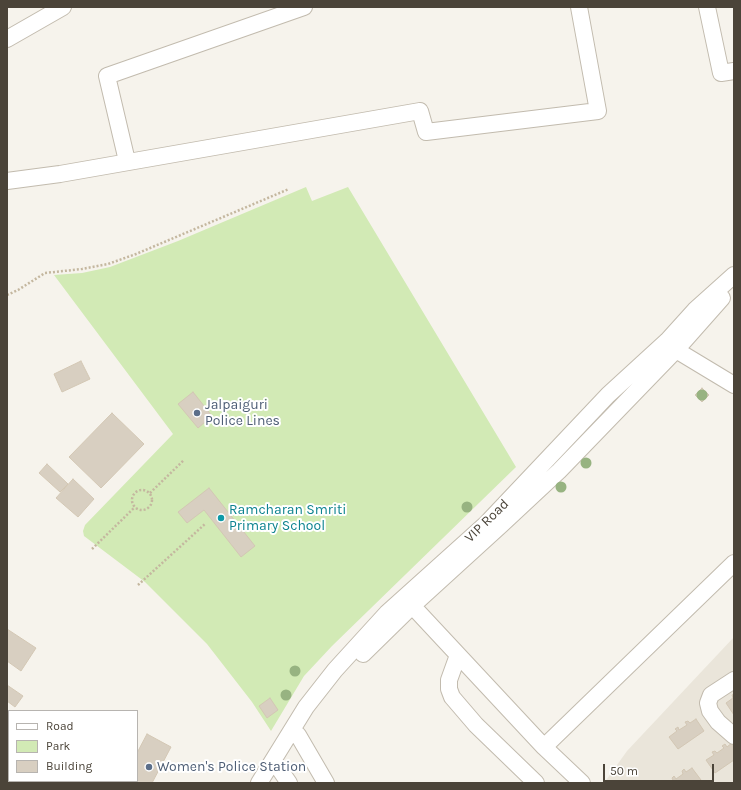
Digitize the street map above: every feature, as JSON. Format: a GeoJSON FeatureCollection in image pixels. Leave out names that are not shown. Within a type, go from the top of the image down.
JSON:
{"type":"FeatureCollection","features":[{"type":"Feature","properties":{"kind":"street"},"geometry":{"type":"LineString","coordinates":[[7,39],[63,7]]}},
{"type":"Feature","properties":{"kind":"street"},"geometry":{"type":"LineString","coordinates":[[127,162],[107,76],[304,7]]}},
{"type":"Feature","properties":{"kind":"street"},"geometry":{"type":"LineString","coordinates":[[7,181],[60,174],[420,111],[426,132],[598,111],[579,7]]}},
{"type":"Feature","properties":{"kind":"street"},"geometry":{"type":"LineString","coordinates":[[707,7],[721,73],[734,71]]}},
{"type":"Feature","properties":{"kind":"street","name":"VIP Road"},"geometry":{"type":"LineString","coordinates":[[259,783],[280,759],[298,735],[311,714],[341,675],[408,602],[486,524],[608,395],[667,341],[695,310],[734,275]]}},
{"type":"Feature","properties":{"kind":"street","name":"VIP Road"},"geometry":{"type":"LineString","coordinates":[[268,783],[306,707],[335,670],[387,613],[408,602],[502,524],[559,471],[676,350],[722,298],[734,287]]}},
{"type":"Feature","properties":{"kind":"street"},"geometry":{"type":"LineString","coordinates":[[676,350],[734,385]]}},
{"type":"Feature","properties":{"kind":"street"},"geometry":{"type":"LineString","coordinates":[[544,746],[734,563]]}},
{"type":"Feature","properties":{"kind":"street"},"geometry":{"type":"LineString","coordinates":[[408,602],[544,746],[582,783]]}},
{"type":"Feature","properties":{"kind":"street"},"geometry":{"type":"LineString","coordinates":[[458,655],[449,680],[449,689],[452,697],[476,725],[536,783]]}},
{"type":"Feature","properties":{"kind":"street"},"geometry":{"type":"LineString","coordinates":[[734,680],[711,695],[708,703],[710,711],[718,722],[734,736]]}},
{"type":"Feature","properties":{"kind":"street"},"geometry":{"type":"LineString","coordinates":[[298,735],[326,783]]}},
{"type":"Feature","properties":{"kind":"street"},"geometry":{"type":"LineString","coordinates":[[280,759],[289,783]]}},
{"type":"Feature","properties":{"kind":"path"},"geometry":{"type":"LineString","coordinates":[[7,295],[45,273],[82,269],[108,264],[136,254],[289,189]]}},
{"type":"Feature","properties":{"kind":"path"},"geometry":{"type":"LineString","coordinates":[[150,493],[184,460]]}},
{"type":"Feature","properties":{"kind":"path"},"geometry":{"type":"LineString","coordinates":[[140,490],[150,493],[152,495],[153,502],[150,508],[140,511],[135,507],[132,501],[134,494],[140,490]]}},
{"type":"Feature","properties":{"kind":"path"},"geometry":{"type":"LineString","coordinates":[[92,549],[135,507]]}},
{"type":"Feature","properties":{"kind":"path"},"geometry":{"type":"LineString","coordinates":[[138,585],[205,524]]}},
{"type":"Feature","properties":{"kind":"shaded area"},"geometry":{"type":"Polygon","coordinates":[[[734,637],[734,783],[604,783],[627,751],[734,637]]]}},
{"type":"Feature","properties":{"kind":"green space"},"geometry":{"type":"Polygon","coordinates":[[[306,187],[312,201],[348,187],[516,467],[332,646],[304,676],[271,731],[252,702],[207,644],[145,582],[84,536],[83,531],[85,525],[173,434],[54,275],[82,273],[110,267],[178,241],[306,187]]]}},
{"type":"Feature","properties":{"kind":"building"},"geometry":{"type":"Polygon","coordinates":[[[81,361],[90,379],[62,392],[54,374],[81,361]]]}},
{"type":"Feature","properties":{"kind":"building"},"geometry":{"type":"Polygon","coordinates":[[[702,388],[709,395],[702,402],[695,395],[702,388]]]}},
{"type":"Feature","properties":{"kind":"building"},"geometry":{"type":"Polygon","coordinates":[[[193,392],[212,416],[198,428],[178,404],[193,392]]]}},
{"type":"Feature","properties":{"kind":"building"},"geometry":{"type":"Polygon","coordinates":[[[112,413],[144,444],[101,488],[69,457],[112,413]]]}},
{"type":"Feature","properties":{"kind":"building"},"geometry":{"type":"Polygon","coordinates":[[[47,464],[68,484],[60,492],[39,473],[47,464]]]}},
{"type":"Feature","properties":{"kind":"building"},"geometry":{"type":"Polygon","coordinates":[[[73,479],[94,499],[78,517],[56,498],[73,479]]]}},
{"type":"Feature","properties":{"kind":"building","name":"Ramcharan Smriti Primary School"},"geometry":{"type":"Polygon","coordinates":[[[209,488],[255,546],[241,557],[204,510],[187,523],[178,512],[209,488]]]}},
{"type":"Feature","properties":{"kind":"building"},"geometry":{"type":"Polygon","coordinates":[[[7,629],[36,648],[21,671],[7,661],[7,629]]]}},
{"type":"Feature","properties":{"kind":"building"},"geometry":{"type":"Polygon","coordinates":[[[7,685],[23,696],[15,707],[7,701],[7,685]]]}},
{"type":"Feature","properties":{"kind":"building"},"geometry":{"type":"Polygon","coordinates":[[[734,694],[734,715],[726,703],[733,698],[732,695],[734,694]]]}},
{"type":"Feature","properties":{"kind":"building"},"geometry":{"type":"Polygon","coordinates":[[[270,698],[278,710],[267,718],[259,706],[270,698]]]}},
{"type":"Feature","properties":{"kind":"building"},"geometry":{"type":"Polygon","coordinates":[[[696,719],[704,731],[678,749],[669,737],[677,731],[675,729],[678,727],[679,730],[687,725],[685,722],[688,721],[690,723],[696,719]]]}},
{"type":"Feature","properties":{"kind":"building","name":"Women's Police Station"},"geometry":{"type":"Polygon","coordinates":[[[147,734],[171,747],[152,783],[136,782],[138,782],[138,751],[147,734]]]}},
{"type":"Feature","properties":{"kind":"building"},"geometry":{"type":"Polygon","coordinates":[[[733,742],[734,760],[715,773],[706,760],[714,755],[712,752],[715,751],[717,753],[724,748],[722,746],[725,744],[727,747],[733,742]]]}},
{"type":"Feature","properties":{"kind":"building"},"geometry":{"type":"Polygon","coordinates":[[[692,768],[701,780],[697,783],[669,783],[673,780],[672,778],[674,776],[676,779],[683,774],[682,771],[684,769],[686,772],[692,768]]]}},
{"type":"Feature","properties":{"kind":"place","name":"Jalpaiguri Police Lines"},"geometry":{"type":"Point","coordinates":[197,413]}},
{"type":"Feature","properties":{"kind":"place","name":"Ramcharan Smriti Primary School"},"geometry":{"type":"Point","coordinates":[221,518]}},
{"type":"Feature","properties":{"kind":"place","name":"Women's Police Station"},"geometry":{"type":"Point","coordinates":[149,767]}}]}
